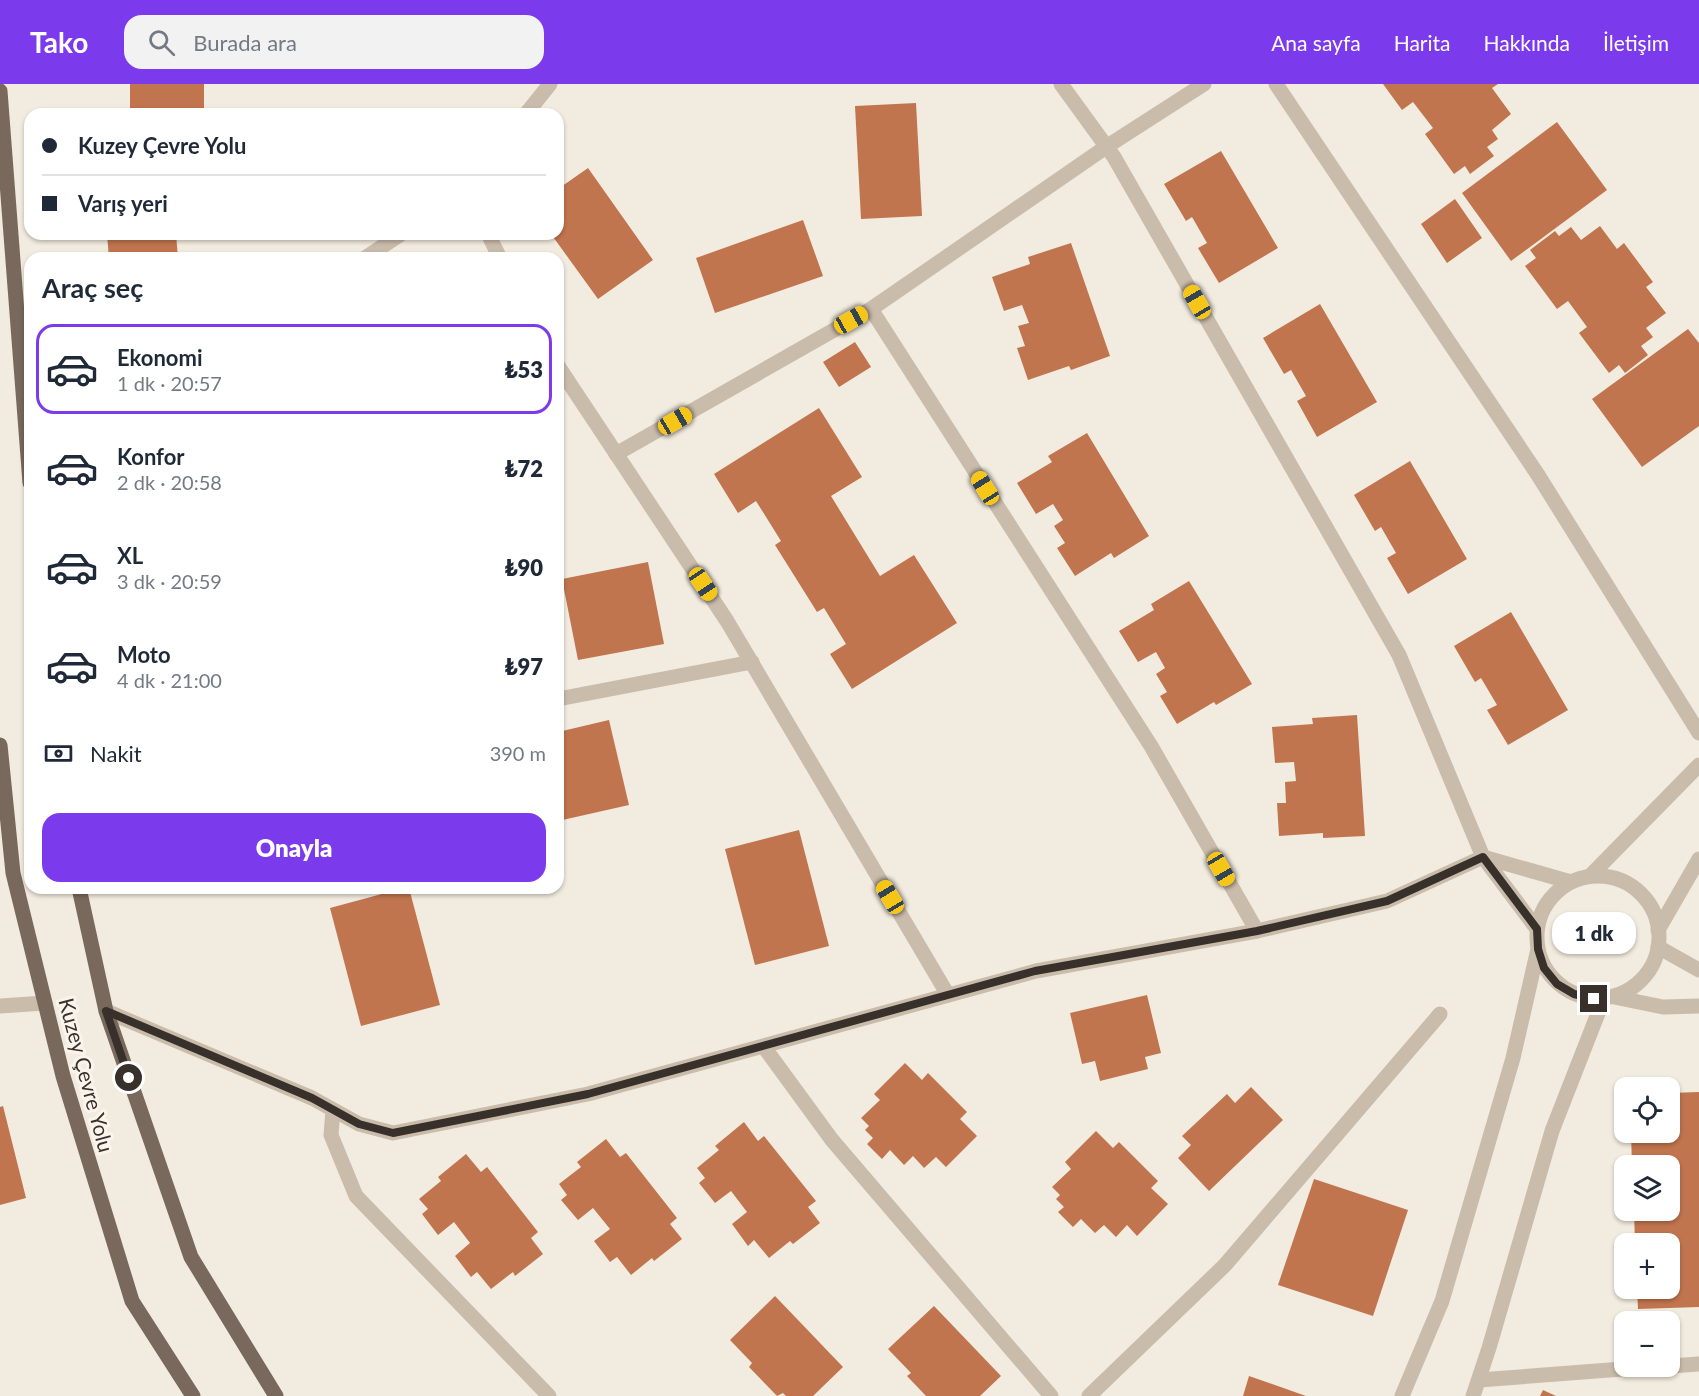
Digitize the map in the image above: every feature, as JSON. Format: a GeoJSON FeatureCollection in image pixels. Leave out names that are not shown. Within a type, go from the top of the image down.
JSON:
{"type":"FeatureCollection","features":[{"type":"Feature","properties":{"kind":"main road"},"geometry":{"type":"LineString","coordinates":[[0,91],[24,405]]}},
{"type":"Feature","properties":{"kind":"main road","name":"Kuzey Çevre Yolu"},"geometry":{"type":"LineString","coordinates":[[0,745],[13,873],[63,1076],[132,1300],[193,1396]]}},
{"type":"Feature","properties":{"kind":"main road","name":"Kuzey Çevre Yolu"},"geometry":{"type":"LineString","coordinates":[[80,894],[106,1011],[191,1257],[276,1396]]}},
{"type":"Feature","properties":{"kind":"street"},"geometry":{"type":"LineString","coordinates":[[531,108],[550,84]]}},
{"type":"Feature","properties":{"kind":"street"},"geometry":{"type":"LineString","coordinates":[[1061,84],[1106,147],[1399,655],[1483,857],[1537,929]]}},
{"type":"Feature","properties":{"kind":"street"},"geometry":{"type":"LineString","coordinates":[[616,454],[871,309],[1106,147],[1204,84]]}},
{"type":"Feature","properties":{"kind":"street"},"geometry":{"type":"LineString","coordinates":[[1276,84],[1538,475],[1699,733]]}},
{"type":"Feature","properties":{"kind":"street"},"geometry":{"type":"LineString","coordinates":[[374,252],[392,240]]}},
{"type":"Feature","properties":{"kind":"street"},"geometry":{"type":"LineString","coordinates":[[871,309],[1151,746],[1257,931]]}},
{"type":"Feature","properties":{"kind":"street"},"geometry":{"type":"LineString","coordinates":[[564,375],[727,621],[948,995]]}},
{"type":"Feature","properties":{"kind":"street"},"geometry":{"type":"LineString","coordinates":[[564,698],[752,662]]}},
{"type":"Feature","properties":{"kind":"street"},"geometry":{"type":"LineString","coordinates":[[1590,876],[1699,765]]}},
{"type":"Feature","properties":{"kind":"street"},"geometry":{"type":"LineString","coordinates":[[106,1011],[312,1098],[359,1124],[393,1133],[588,1094],[1035,971],[1257,931],[1387,901],[1483,857],[1571,882]]}},
{"type":"Feature","properties":{"kind":"street"},"geometry":{"type":"LineString","coordinates":[[1658,930],[1699,859]]}},
{"type":"Feature","properties":{"kind":"street"},"geometry":{"type":"LineString","coordinates":[[1590,876],[1609,877],[1627,883],[1642,895],[1653,912],[1658,930],[1658,947],[1653,964],[1643,979],[1630,990],[1594,999],[1574,994],[1557,984],[1544,968],[1538,949],[1537,929],[1543,910],[1555,893],[1571,882],[1590,876]]}},
{"type":"Feature","properties":{"kind":"street"},"geometry":{"type":"LineString","coordinates":[[1658,947],[1699,970]]}},
{"type":"Feature","properties":{"kind":"street"},"geometry":{"type":"LineString","coordinates":[[1402,1396],[1442,1300],[1513,1058],[1538,949]]}},
{"type":"Feature","properties":{"kind":"street"},"geometry":{"type":"LineString","coordinates":[[1609,997],[1663,1007],[1699,1006]]}},
{"type":"Feature","properties":{"kind":"street"},"geometry":{"type":"LineString","coordinates":[[1473,1396],[1552,1131],[1609,997]]}},
{"type":"Feature","properties":{"kind":"street"},"geometry":{"type":"LineString","coordinates":[[0,1006],[45,1003]]}},
{"type":"Feature","properties":{"kind":"street"},"geometry":{"type":"LineString","coordinates":[[1089,1396],[1225,1265],[1440,1014]]}},
{"type":"Feature","properties":{"kind":"street"},"geometry":{"type":"LineString","coordinates":[[764,1047],[832,1140],[1051,1396]]}},
{"type":"Feature","properties":{"kind":"street"},"geometry":{"type":"LineString","coordinates":[[333,1110],[331,1134],[356,1196],[549,1396]]}},
{"type":"Feature","properties":{"kind":"street"},"geometry":{"type":"LineString","coordinates":[[1680,1365],[1699,1364]]}},
{"type":"Feature","properties":{"kind":"street"},"geometry":{"type":"LineString","coordinates":[[1479,1380],[1614,1370]]}},
{"type":"Feature","properties":{"kind":"building"},"geometry":{"type":"Polygon","coordinates":[[[130,84],[204,84],[204,108],[130,108],[130,84]]]}},
{"type":"Feature","properties":{"kind":"building"},"geometry":{"type":"Polygon","coordinates":[[[1383,84],[1498,84],[1492,88],[1511,114],[1492,130],[1498,139],[1487,147],[1494,156],[1470,174],[1465,166],[1454,174],[1425,134],[1433,128],[1413,102],[1402,110],[1383,84]]]}},
{"type":"Feature","properties":{"kind":"building"},"geometry":{"type":"Polygon","coordinates":[[[916,103],[922,216],[861,219],[855,106],[916,103]]]}},
{"type":"Feature","properties":{"kind":"building"},"geometry":{"type":"Polygon","coordinates":[[[1557,122],[1607,190],[1511,261],[1462,193],[1557,122]]]}},
{"type":"Feature","properties":{"kind":"building"},"geometry":{"type":"Polygon","coordinates":[[[1221,151],[1278,248],[1219,283],[1198,248],[1207,243],[1192,217],[1186,221],[1164,184],[1221,151]]]}},
{"type":"Feature","properties":{"kind":"building"},"geometry":{"type":"Polygon","coordinates":[[[588,168],[653,260],[598,299],[555,240],[564,240],[564,185],[588,168]]]}},
{"type":"Feature","properties":{"kind":"building"},"geometry":{"type":"Polygon","coordinates":[[[1455,199],[1482,238],[1447,263],[1421,224],[1455,199]]]}},
{"type":"Feature","properties":{"kind":"building"},"geometry":{"type":"Polygon","coordinates":[[[803,220],[823,276],[715,313],[696,258],[803,220]]]}},
{"type":"Feature","properties":{"kind":"building"},"geometry":{"type":"Polygon","coordinates":[[[1600,226],[1617,249],[1624,243],[1653,282],[1646,287],[1666,313],[1646,328],[1653,337],[1641,346],[1648,355],[1625,373],[1619,365],[1609,373],[1579,333],[1587,327],[1568,301],[1557,309],[1525,266],[1536,258],[1530,250],[1555,231],[1559,236],[1571,227],[1581,240],[1600,226]]]}},
{"type":"Feature","properties":{"kind":"building"},"geometry":{"type":"Polygon","coordinates":[[[108,240],[176,240],[178,252],[108,252],[108,240]]]}},
{"type":"Feature","properties":{"kind":"building"},"geometry":{"type":"Polygon","coordinates":[[[1071,243],[1110,356],[1071,370],[1069,366],[1028,380],[1017,348],[1025,346],[1018,326],[1029,323],[1022,305],[1004,311],[992,277],[1030,264],[1028,257],[1071,243]]]}},
{"type":"Feature","properties":{"kind":"building"},"geometry":{"type":"Polygon","coordinates":[[[1320,304],[1377,402],[1317,437],[1297,401],[1306,396],[1291,370],[1284,374],[1263,338],[1320,304]]]}},
{"type":"Feature","properties":{"kind":"building"},"geometry":{"type":"Polygon","coordinates":[[[1688,329],[1699,343],[1699,426],[1642,467],[1592,399],[1688,329]]]}},
{"type":"Feature","properties":{"kind":"building"},"geometry":{"type":"Polygon","coordinates":[[[855,342],[871,367],[839,387],[823,362],[855,342]]]}},
{"type":"Feature","properties":{"kind":"building"},"geometry":{"type":"Polygon","coordinates":[[[819,408],[862,477],[831,496],[880,576],[914,555],[957,623],[852,689],[830,654],[846,644],[824,608],[817,612],[775,545],[781,541],[756,501],[738,513],[714,474],[819,408]]]}},
{"type":"Feature","properties":{"kind":"building"},"geometry":{"type":"Polygon","coordinates":[[[1087,433],[1149,536],[1114,558],[1111,553],[1075,576],[1057,548],[1065,543],[1054,526],[1063,520],[1053,504],[1036,514],[1017,483],[1052,462],[1048,456],[1087,433]]]}},
{"type":"Feature","properties":{"kind":"building"},"geometry":{"type":"Polygon","coordinates":[[[1410,461],[1467,559],[1408,594],[1387,558],[1396,553],[1381,527],[1375,531],[1354,495],[1410,461]]]}},
{"type":"Feature","properties":{"kind":"building"},"geometry":{"type":"Polygon","coordinates":[[[648,562],[664,644],[578,660],[564,579],[648,562]]]}},
{"type":"Feature","properties":{"kind":"building"},"geometry":{"type":"Polygon","coordinates":[[[1189,581],[1252,684],[1216,705],[1214,702],[1177,724],[1160,696],[1167,692],[1156,674],[1165,668],[1156,652],[1138,662],[1119,631],[1154,610],[1151,604],[1189,581]]]}},
{"type":"Feature","properties":{"kind":"building"},"geometry":{"type":"Polygon","coordinates":[[[1511,612],[1568,710],[1508,745],[1487,710],[1497,705],[1481,678],[1475,682],[1454,646],[1511,612]]]}},
{"type":"Feature","properties":{"kind":"building"},"geometry":{"type":"Polygon","coordinates":[[[1357,715],[1365,836],[1323,838],[1323,833],[1279,836],[1277,803],[1286,803],[1285,782],[1296,781],[1294,762],[1275,763],[1272,727],[1313,724],[1312,718],[1357,715]]]}},
{"type":"Feature","properties":{"kind":"building"},"geometry":{"type":"Polygon","coordinates":[[[609,720],[629,805],[564,820],[564,731],[609,720]]]}},
{"type":"Feature","properties":{"kind":"building"},"geometry":{"type":"Polygon","coordinates":[[[799,830],[829,946],[755,965],[725,849],[799,830]]]}},
{"type":"Feature","properties":{"kind":"building"},"geometry":{"type":"Polygon","coordinates":[[[382,894],[411,894],[440,1005],[361,1026],[330,908],[382,894]]]}},
{"type":"Feature","properties":{"kind":"building"},"geometry":{"type":"Polygon","coordinates":[[[1147,995],[1161,1053],[1145,1057],[1148,1069],[1100,1081],[1095,1061],[1082,1064],[1070,1013],[1147,995]]]}},
{"type":"Feature","properties":{"kind":"building"},"geometry":{"type":"Polygon","coordinates":[[[905,1063],[922,1080],[928,1073],[967,1112],[960,1119],[977,1136],[946,1167],[936,1157],[924,1168],[913,1156],[904,1165],[890,1150],[882,1159],[867,1144],[873,1138],[865,1130],[869,1126],[861,1118],[880,1100],[874,1094],[905,1063]]]}},
{"type":"Feature","properties":{"kind":"building"},"geometry":{"type":"Polygon","coordinates":[[[1251,1087],[1283,1120],[1209,1191],[1178,1158],[1191,1145],[1182,1136],[1227,1094],[1235,1103],[1251,1087]]]}},
{"type":"Feature","properties":{"kind":"building"},"geometry":{"type":"Polygon","coordinates":[[[1699,1092],[1699,1307],[1638,1309],[1638,1299],[1680,1299],[1680,1233],[1635,1233],[1634,1221],[1680,1221],[1680,1155],[1632,1155],[1631,1143],[1680,1143],[1680,1093],[1699,1092]]]}},
{"type":"Feature","properties":{"kind":"building"},"geometry":{"type":"Polygon","coordinates":[[[3,1106],[26,1198],[0,1205],[0,1107],[3,1106]]]}},
{"type":"Feature","properties":{"kind":"building"},"geometry":{"type":"Polygon","coordinates":[[[744,1122],[758,1141],[764,1136],[816,1201],[808,1207],[820,1223],[793,1244],[790,1241],[769,1258],[754,1240],[748,1246],[732,1224],[747,1212],[731,1191],[715,1203],[699,1183],[705,1178],[697,1168],[719,1150],[715,1146],[744,1122]]]}},
{"type":"Feature","properties":{"kind":"building"},"geometry":{"type":"Polygon","coordinates":[[[1096,1131],[1113,1148],[1119,1142],[1158,1181],[1151,1188],[1168,1204],[1137,1236],[1127,1225],[1116,1237],[1104,1225],[1095,1233],[1081,1219],[1073,1227],[1058,1212],[1064,1207],[1056,1199],[1060,1195],[1052,1187],[1071,1169],[1065,1162],[1096,1131]]]}},
{"type":"Feature","properties":{"kind":"building"},"geometry":{"type":"Polygon","coordinates":[[[606,1139],[620,1157],[626,1153],[677,1218],[670,1224],[682,1239],[654,1261],[652,1258],[631,1275],[617,1257],[610,1262],[594,1241],[610,1229],[593,1208],[578,1220],[561,1200],[567,1195],[559,1184],[581,1167],[577,1162],[606,1139]]]}},
{"type":"Feature","properties":{"kind":"building"},"geometry":{"type":"Polygon","coordinates":[[[466,1154],[481,1172],[487,1167],[538,1232],[531,1238],[543,1254],[515,1276],[513,1272],[491,1289],[477,1272],[471,1277],[455,1256],[470,1243],[454,1222],[438,1235],[422,1214],[428,1209],[419,1199],[441,1181],[438,1177],[466,1154]]]}},
{"type":"Feature","properties":{"kind":"building"},"geometry":{"type":"Polygon","coordinates":[[[1314,1179],[1408,1210],[1373,1316],[1278,1285],[1314,1179]]]}},
{"type":"Feature","properties":{"kind":"building"},"geometry":{"type":"Polygon","coordinates":[[[775,1296],[843,1367],[813,1396],[786,1396],[783,1393],[777,1396],[749,1367],[752,1363],[730,1340],[775,1296]]]}},
{"type":"Feature","properties":{"kind":"building"},"geometry":{"type":"Polygon","coordinates":[[[934,1306],[1001,1376],[980,1396],[926,1396],[907,1376],[911,1373],[888,1349],[934,1306]]]}},
{"type":"Feature","properties":{"kind":"building"},"geometry":{"type":"Polygon","coordinates":[[[1249,1376],[1306,1396],[1243,1396],[1249,1376]]]}},
{"type":"Feature","properties":{"kind":"building"},"geometry":{"type":"Polygon","coordinates":[[[1543,1390],[1556,1396],[1540,1396],[1543,1390]]]}},
{"type":"Feature","properties":{"kind":"route"},"geometry":{"type":"LineString","coordinates":[[129,1078],[106,1011],[312,1098],[359,1124],[393,1133],[588,1094],[1035,971],[1257,931],[1387,901],[1483,857],[1537,929],[1538,949],[1544,968],[1557,984],[1574,994],[1594,999]]}}]}
